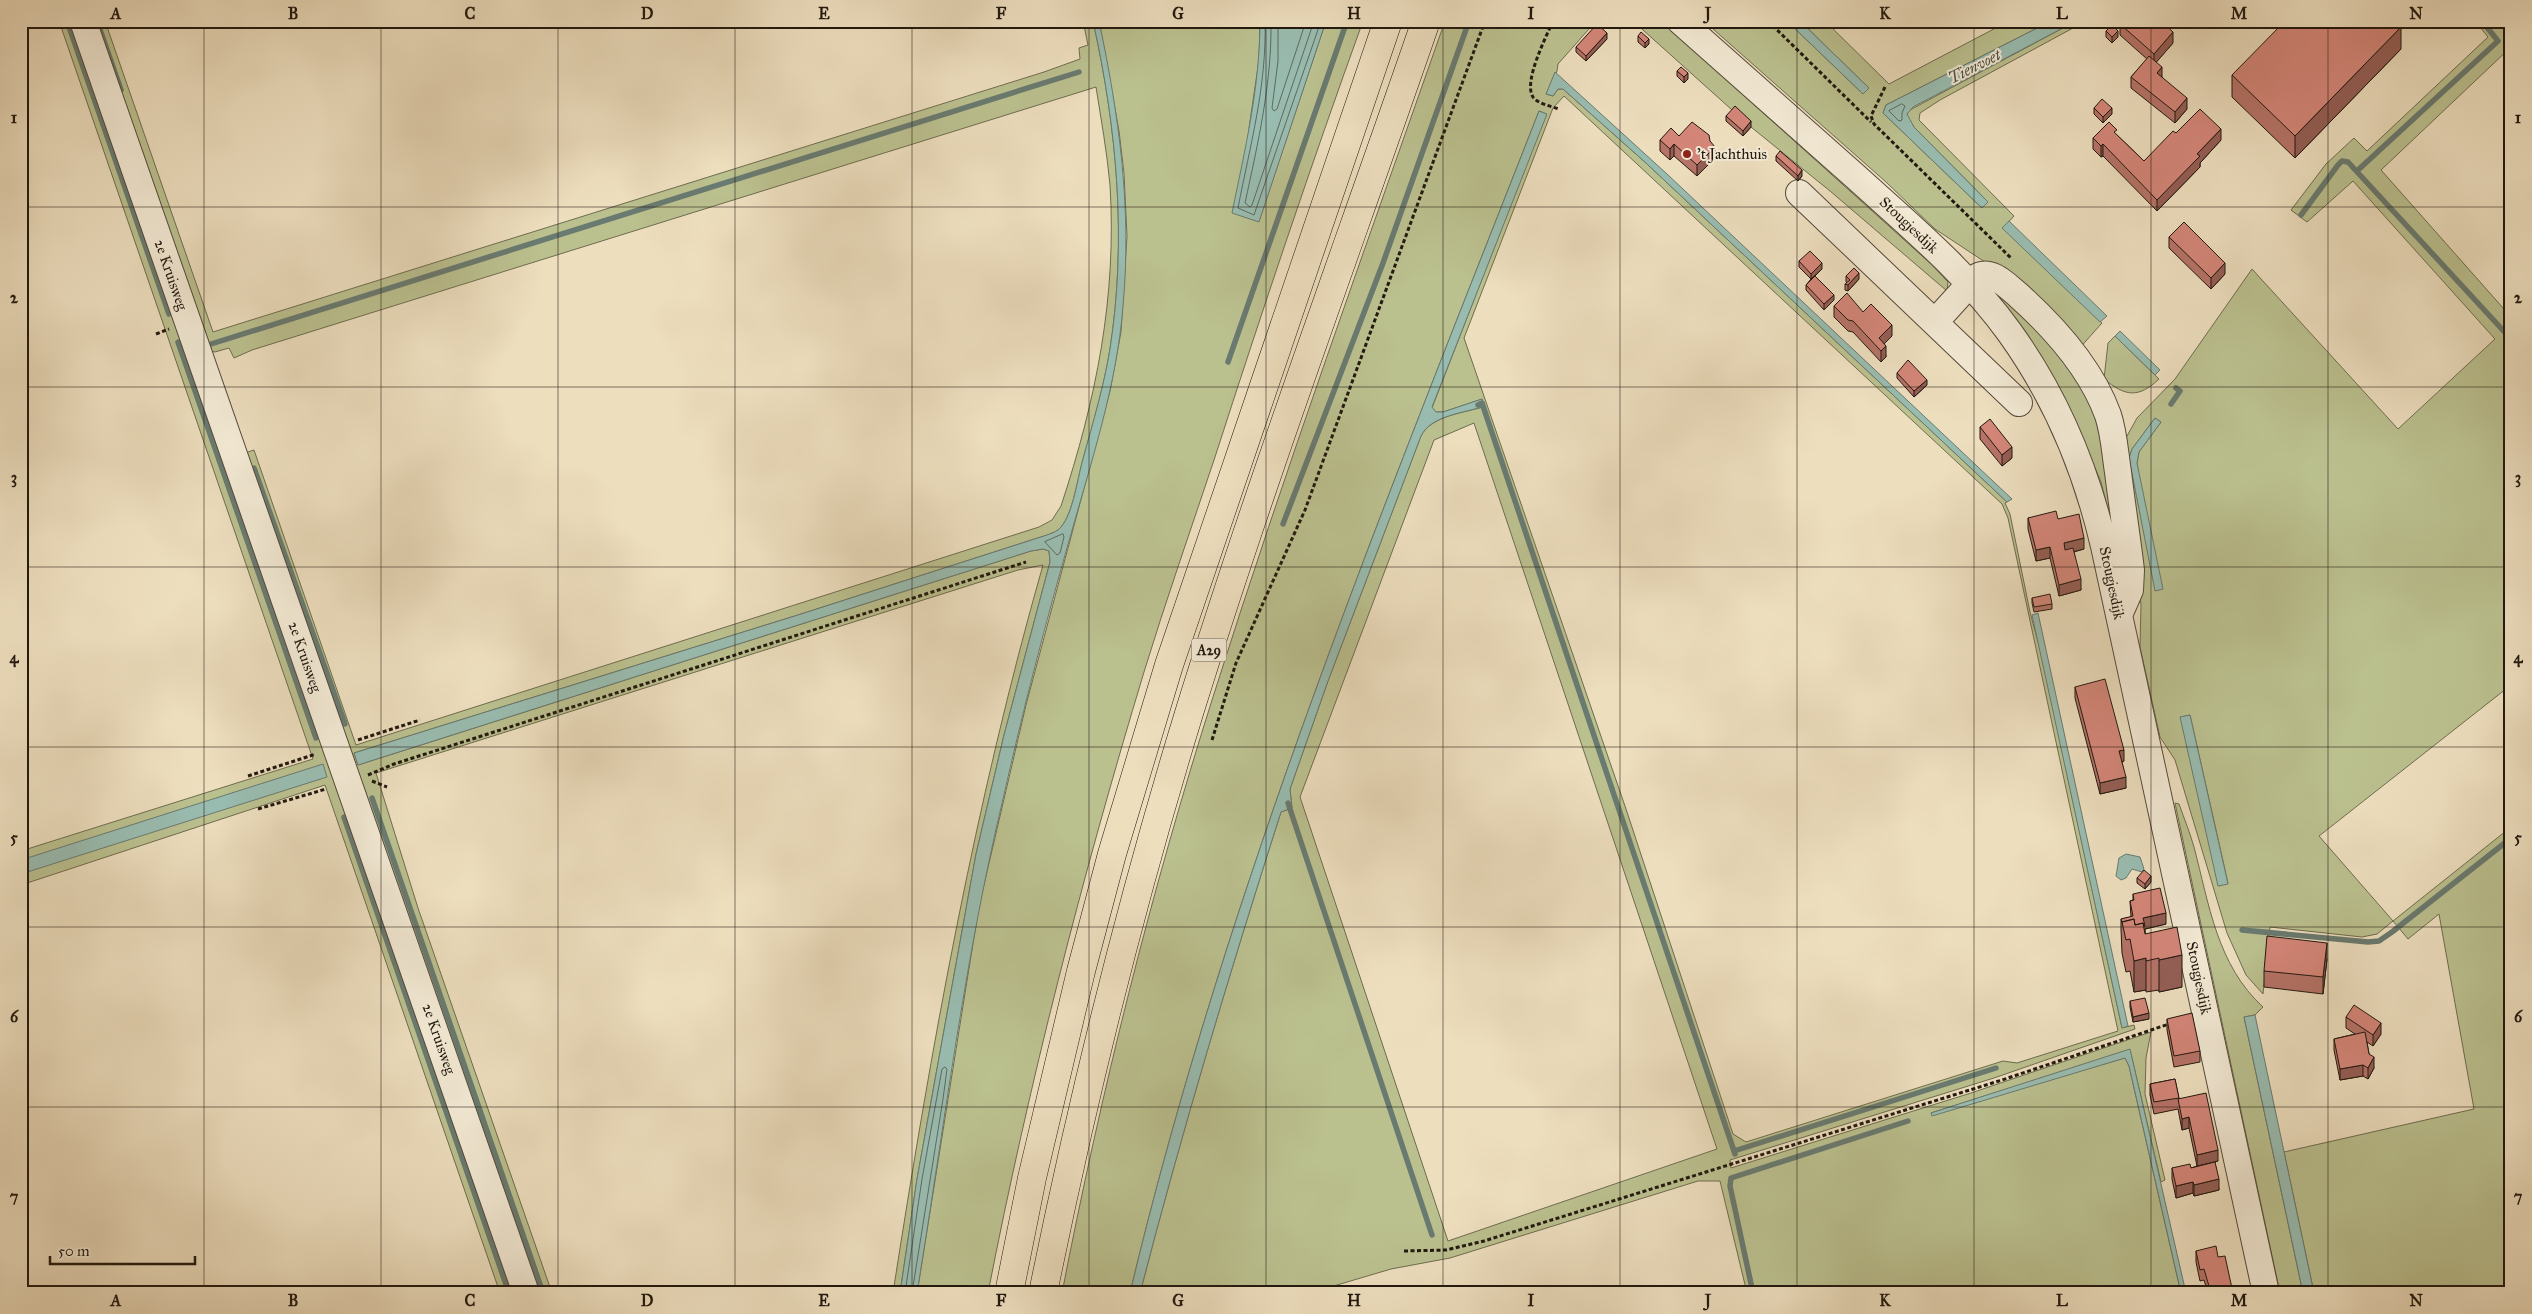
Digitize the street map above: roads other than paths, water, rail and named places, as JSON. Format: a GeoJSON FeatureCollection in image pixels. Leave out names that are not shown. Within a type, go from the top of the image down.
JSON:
{"type":"FeatureCollection","features":[{"type":"Feature","properties":{"kind":"highway","name":"A29"},"geometry":{"type":"LineString","coordinates":[[1009,1293],[1032,1178],[1081,971],[1112,854],[1168,665],[1388,21]]}},
{"type":"Feature","properties":{"kind":"highway","name":"A29"},"geometry":{"type":"LineString","coordinates":[[1043,1293],[1104,1020],[1148,853],[1189,714],[1266,484],[1426,21]]}},
{"type":"Feature","properties":{"kind":"street","name":"2e Kruisweg"},"geometry":{"type":"LineString","coordinates":[[83,21],[526,1293]]}},
{"type":"Feature","properties":{"kind":"street","name":"Stougjesdijk"},"geometry":{"type":"LineString","coordinates":[[1680,21],[1906,221],[1969,284],[2021,349],[2046,391],[2074,448],[2097,514],[2266,1293]]}},
{"type":"Feature","properties":{"kind":"street"},"geometry":{"type":"LineString","coordinates":[[1799,193],[2019,403]]}},
{"type":"Feature","properties":{"kind":"street"},"geometry":{"type":"LineString","coordinates":[[1935,322],[1969,284],[1978,276],[1985,274],[2002,282],[2047,324],[2090,360],[2111,427],[2127,540],[2131,582],[2119,615]]}},
{"type":"Feature","properties":{"kind":"water"},"geometry":{"type":"Polygon","coordinates":[[[1093,21],[1099,21],[1118,127],[1122,162],[1126,234],[1120,335],[1103,421],[1035,666],[989,860],[966,983],[917,1293],[900,1293],[917,1179],[976,854],[1004,735],[1050,562],[1049,551],[1043,549],[1031,551],[358,765],[354,753],[798,615],[1044,536],[1059,529],[1065,521],[1072,504],[1105,377],[1115,308],[1118,267],[1117,184],[1113,143],[1108,102],[1093,21]]]}},
{"type":"Feature","properties":{"kind":"water"},"geometry":{"type":"Polygon","coordinates":[[[1260,21],[1326,21],[1259,222],[1232,213],[1255,94],[1260,21]]]}},
{"type":"Feature","properties":{"kind":"water"},"geometry":{"type":"Polygon","coordinates":[[[1787,21],[1800,21],[1869,88],[1863,94],[1787,21]]]}},
{"type":"Feature","properties":{"kind":"water","name":"Tienvoet"},"geometry":{"type":"Polygon","coordinates":[[[2051,21],[2076,21],[1913,107],[1907,114],[1914,127],[1988,202],[1982,208],[1883,113],[1886,105],[2051,21]]]}},
{"type":"Feature","properties":{"kind":"water"},"geometry":{"type":"Polygon","coordinates":[[[1555,72],[1667,174],[2012,499],[2007,502],[1646,163],[1563,89],[1558,89],[1553,96],[1546,94],[1555,72]]]}},
{"type":"Feature","properties":{"kind":"water"},"geometry":{"type":"Polygon","coordinates":[[[1539,111],[1547,114],[1432,407],[1436,412],[1443,412],[1482,399],[1485,406],[1440,419],[1432,423],[1421,436],[1328,681],[1290,789],[1292,808],[1281,812],[1207,1051],[1140,1293],[1130,1293],[1169,1141],[1213,991],[1262,842],[1368,548],[1539,111]]]}},
{"type":"Feature","properties":{"kind":"water"},"geometry":{"type":"Polygon","coordinates":[[[2009,221],[2107,316],[2100,322],[2002,228],[2009,221]]]}},
{"type":"Feature","properties":{"kind":"water"},"geometry":{"type":"Polygon","coordinates":[[[2120,331],[2160,370],[2155,375],[2115,336],[2120,331]]]}},
{"type":"Feature","properties":{"kind":"water"},"geometry":{"type":"Polygon","coordinates":[[[2155,418],[2161,422],[2139,452],[2137,463],[2163,589],[2155,591],[2129,458],[2132,449],[2155,418]]]}},
{"type":"Feature","properties":{"kind":"water"},"geometry":{"type":"Polygon","coordinates":[[[2038,613],[2128,1026],[2122,1028],[2032,615],[2038,613]]]}},
{"type":"Feature","properties":{"kind":"water"},"geometry":{"type":"Polygon","coordinates":[[[2190,715],[2228,884],[2218,886],[2180,717],[2190,715]]]}},
{"type":"Feature","properties":{"kind":"water"},"geometry":{"type":"Polygon","coordinates":[[[323,764],[327,777],[21,874],[21,860],[323,764]]]}},
{"type":"Feature","properties":{"kind":"water"},"geometry":{"type":"Polygon","coordinates":[[[2126,854],[2140,857],[2144,869],[2142,872],[2132,869],[2126,878],[2121,880],[2116,876],[2119,858],[2126,854]]]}},
{"type":"Feature","properties":{"kind":"water"},"geometry":{"type":"Polygon","coordinates":[[[2255,1015],[2314,1293],[2303,1293],[2244,1017],[2255,1015]]]}},
{"type":"Feature","properties":{"kind":"water"},"geometry":{"type":"Polygon","coordinates":[[[2130,1049],[2186,1293],[2181,1293],[2129,1066],[2125,1058],[1932,1116],[1931,1113],[2130,1049]]]}},
{"type":"Feature","properties":{"kind":"waterway"},"geometry":{"type":"LineString","coordinates":[[67,21],[169,314]]}},
{"type":"Feature","properties":{"kind":"waterway"},"geometry":{"type":"LineString","coordinates":[[97,21],[121,90]]}},
{"type":"Feature","properties":{"kind":"waterway"},"geometry":{"type":"LineString","coordinates":[[1228,362],[1347,21]]}},
{"type":"Feature","properties":{"kind":"waterway"},"geometry":{"type":"LineString","coordinates":[[1283,524],[1383,263],[1469,21]]}},
{"type":"Feature","properties":{"kind":"waterway"},"geometry":{"type":"LineString","coordinates":[[2358,170],[2498,41],[2482,21]]}},
{"type":"Feature","properties":{"kind":"waterway"},"geometry":{"type":"LineString","coordinates":[[211,344],[1079,72]]}},
{"type":"Feature","properties":{"kind":"waterway"},"geometry":{"type":"LineString","coordinates":[[2301,215],[2338,165],[2342,161],[2348,162],[2511,339]]}},
{"type":"Feature","properties":{"kind":"waterway"},"geometry":{"type":"LineString","coordinates":[[178,342],[316,738]]}},
{"type":"Feature","properties":{"kind":"waterway"},"geometry":{"type":"LineString","coordinates":[[2171,404],[2180,391],[2176,388]]}},
{"type":"Feature","properties":{"kind":"waterway"},"geometry":{"type":"LineString","coordinates":[[1478,405],[1482,403],[1735,1154]]}},
{"type":"Feature","properties":{"kind":"waterway"},"geometry":{"type":"LineString","coordinates":[[254,468],[345,724]]}},
{"type":"Feature","properties":{"kind":"waterway"},"geometry":{"type":"LineString","coordinates":[[372,798],[543,1293]]}},
{"type":"Feature","properties":{"kind":"waterway"},"geometry":{"type":"LineString","coordinates":[[1288,803],[1432,1235]]}},
{"type":"Feature","properties":{"kind":"waterway"},"geometry":{"type":"LineString","coordinates":[[344,817],[509,1293]]}},
{"type":"Feature","properties":{"kind":"waterway"},"geometry":{"type":"LineString","coordinates":[[2242,930],[2368,942],[2379,941],[2511,838]]}},
{"type":"Feature","properties":{"kind":"waterway"},"geometry":{"type":"LineString","coordinates":[[1734,1151],[1996,1068]]}},
{"type":"Feature","properties":{"kind":"waterway"},"geometry":{"type":"LineString","coordinates":[[1753,1293],[1730,1186],[1731,1178],[1908,1121]]}},
{"type":"Feature","properties":{"kind":"place","name":"'t Jachthuis"},"geometry":{"type":"Point","coordinates":[1687,154]}}]}
